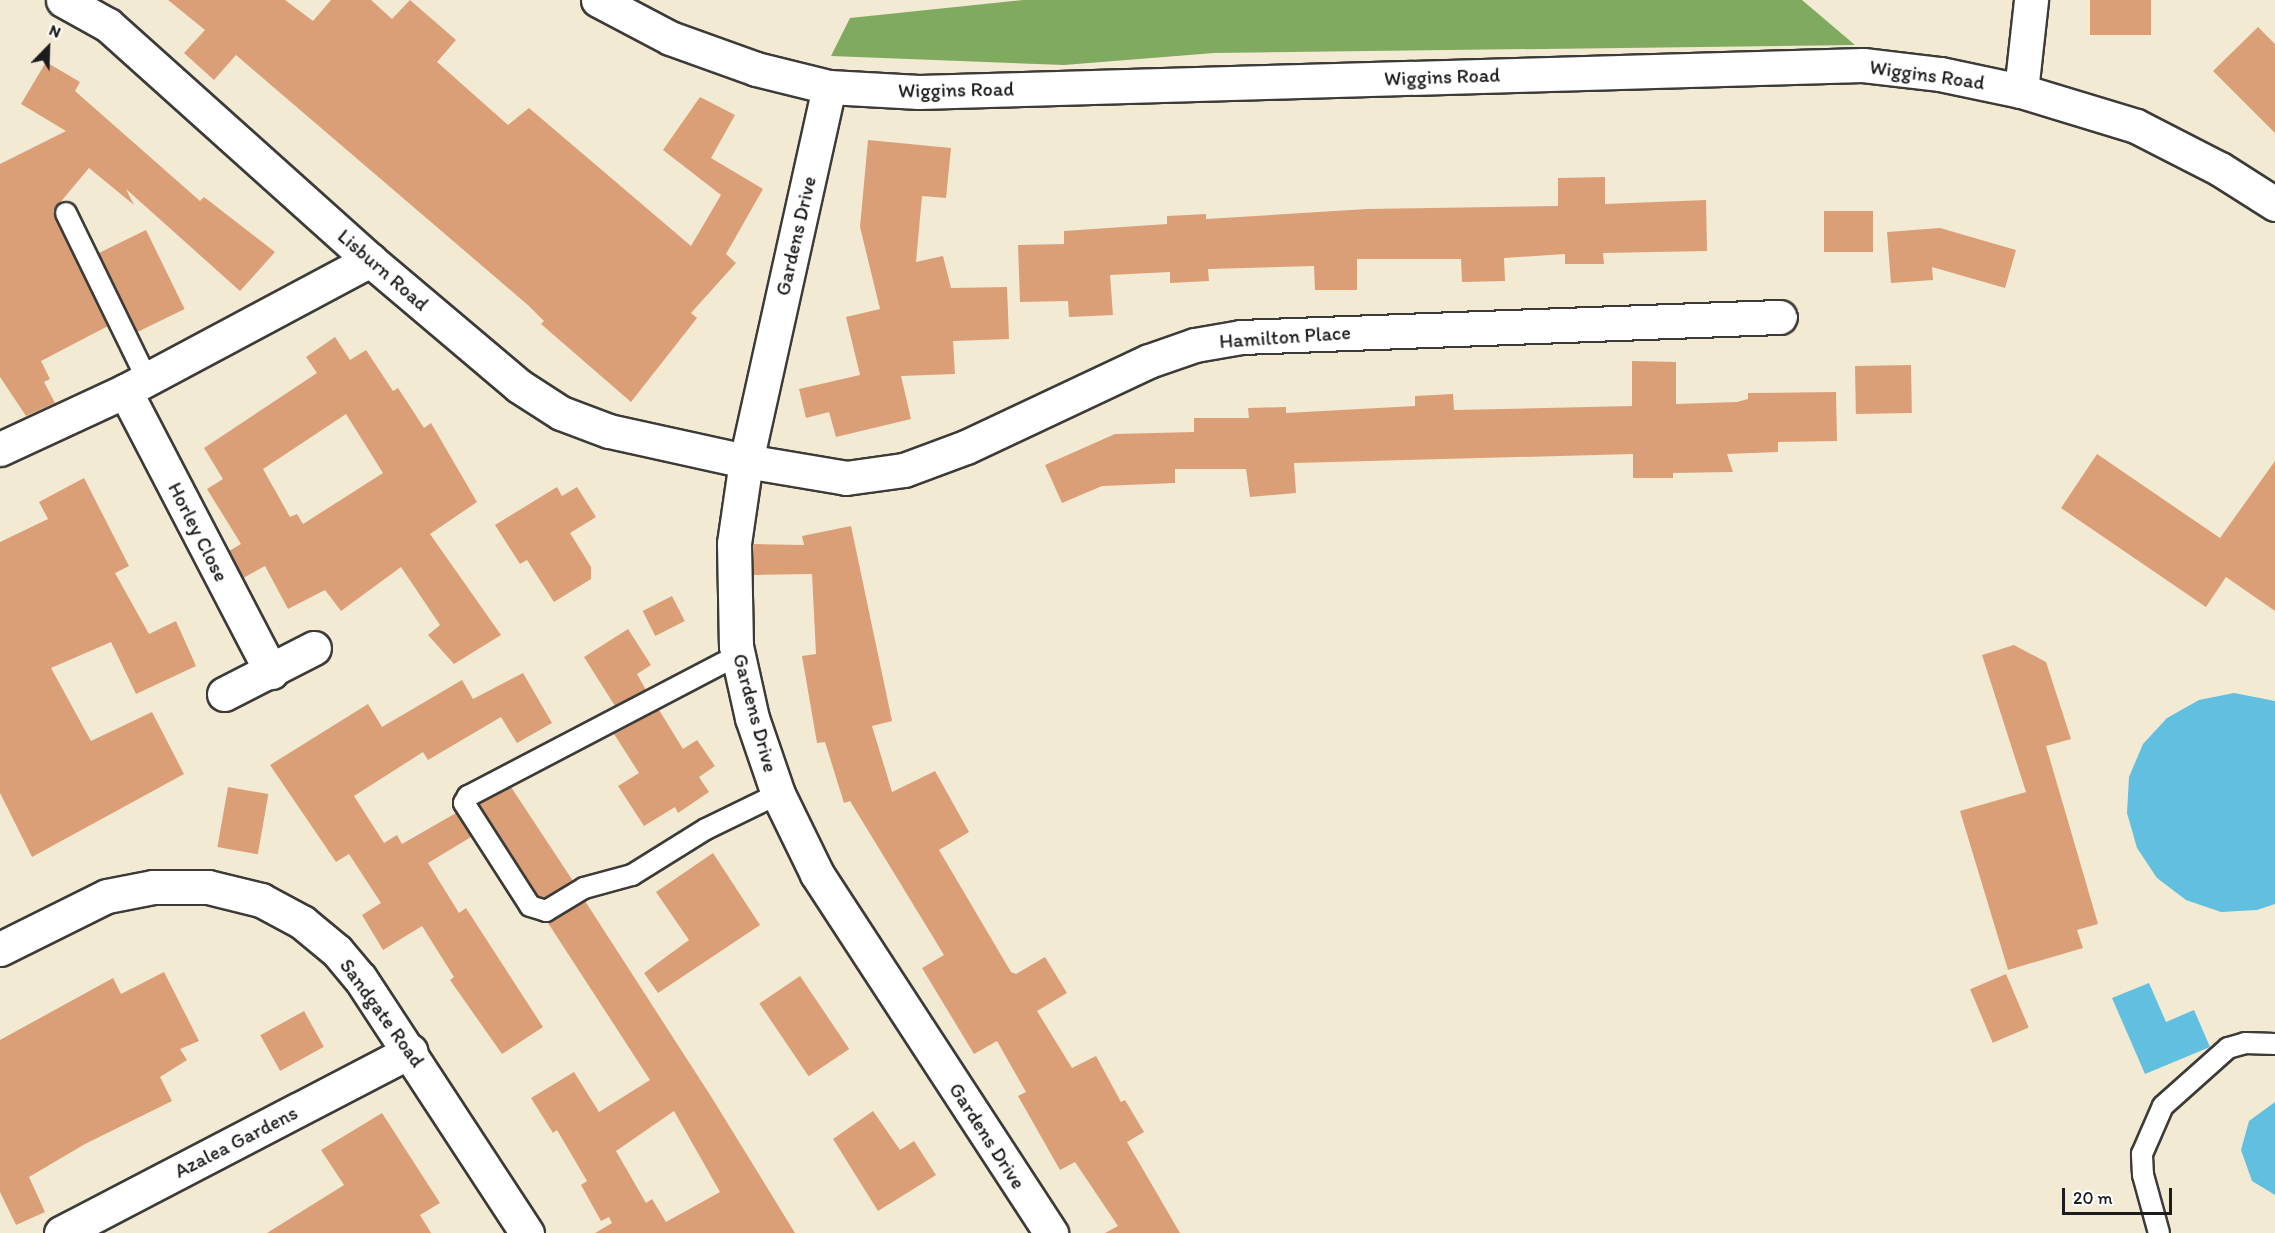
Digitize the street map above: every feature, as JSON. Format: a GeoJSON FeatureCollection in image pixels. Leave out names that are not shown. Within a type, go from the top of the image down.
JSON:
{"type":"FeatureCollection","features":[{"type":"Feature","properties":{"kind":"street","name":"Lisburn Road"},"geometry":{"type":"LineString","coordinates":[[63,0],[108,25],[370,260],[519,386],[561,413],[609,431],[746,461]]}},
{"type":"Feature","properties":{"kind":"street","name":"Wiggins Road"},"geometry":{"type":"LineString","coordinates":[[598,0],[670,38],[756,69],[829,87],[919,92],[1863,65],[1940,74],[2021,91],[2136,126],[2220,169],[2275,204]]}},
{"type":"Feature","properties":{"kind":"street"},"geometry":{"type":"LineString","coordinates":[[2021,91],[2031,0]]}},
{"type":"Feature","properties":{"kind":"street","name":"Gardens Drive"},"geometry":{"type":"LineString","coordinates":[[829,87],[746,461],[734,543],[738,655],[752,718],[778,794],[817,873],[1051,1233]]}},
{"type":"Feature","properties":{"kind":"street"},"geometry":{"type":"LineString","coordinates":[[0,449],[136,385],[370,260]]}},
{"type":"Feature","properties":{"kind":"street","name":"Hamilton Place"},"geometry":{"type":"LineString","coordinates":[[746,461],[846,478],[904,470],[966,447],[1149,361],[1195,345],[1241,337],[1780,317]]}},
{"type":"Feature","properties":{"kind":"street","name":"Horley Close"},"geometry":{"type":"LineString","coordinates":[[136,385],[271,672]]}},
{"type":"Feature","properties":{"kind":"street"},"geometry":{"type":"LineString","coordinates":[[224,694],[271,672],[314,648]]}},
{"type":"Feature","properties":{"kind":"street","name":"Sandgate Road"},"geometry":{"type":"LineString","coordinates":[[0,949],[107,897],[153,887],[208,887],[261,900],[302,921],[337,951],[411,1051],[527,1233]]}},
{"type":"Feature","properties":{"kind":"street","name":"Azalea Gardens"},"geometry":{"type":"LineString","coordinates":[[61,1233],[411,1051]]}},
{"type":"Feature","properties":{"kind":"lane"},"geometry":{"type":"LineString","coordinates":[[66,213],[136,385]]}},
{"type":"Feature","properties":{"kind":"lane"},"geometry":{"type":"LineString","coordinates":[[738,655],[468,796],[464,803],[530,906],[546,911],[584,888],[632,874],[713,825],[778,794]]}},
{"type":"Feature","properties":{"kind":"lane"},"geometry":{"type":"LineString","coordinates":[[2159,1233],[2143,1175],[2142,1154],[2163,1106],[2228,1048],[2245,1043],[2275,1044]]}},
{"type":"Feature","properties":{"kind":"green space"},"geometry":{"type":"Polygon","coordinates":[[[1023,0],[1802,0],[1855,45],[1214,53],[1064,65],[831,56],[850,18],[1023,0]]]}},
{"type":"Feature","properties":{"kind":"water"},"geometry":{"type":"Polygon","coordinates":[[[2234,693],[2275,701],[2275,904],[2257,910],[2221,912],[2186,900],[2157,878],[2137,848],[2127,813],[2129,777],[2143,744],[2167,718],[2199,700],[2234,693]]]}},
{"type":"Feature","properties":{"kind":"water"},"geometry":{"type":"Polygon","coordinates":[[[2149,983],[2166,1022],[2194,1010],[2210,1047],[2145,1074],[2112,998],[2149,983]]]}},
{"type":"Feature","properties":{"kind":"water"},"geometry":{"type":"Polygon","coordinates":[[[2275,1102],[2275,1195],[2252,1181],[2241,1150],[2249,1121],[2275,1102]]]}},
{"type":"Feature","properties":{"kind":"building"},"geometry":{"type":"Polygon","coordinates":[[[168,0],[285,0],[313,21],[331,0],[371,0],[392,19],[410,0],[456,40],[437,62],[508,125],[529,108],[691,246],[721,195],[663,150],[700,97],[735,115],[711,158],[763,189],[726,254],[736,263],[691,313],[697,318],[631,402],[541,324],[544,321],[529,306],[236,55],[214,80],[184,53],[205,30],[168,0]]]}},
{"type":"Feature","properties":{"kind":"building"},"geometry":{"type":"Polygon","coordinates":[[[2090,0],[2151,0],[2151,35],[2090,35],[2090,0]]]}},
{"type":"Feature","properties":{"kind":"building"},"geometry":{"type":"Polygon","coordinates":[[[2258,27],[2275,44],[2275,133],[2213,71],[2258,27]]]}},
{"type":"Feature","properties":{"kind":"building"},"geometry":{"type":"Polygon","coordinates":[[[46,62],[80,82],[75,91],[200,201],[204,197],[275,252],[240,291],[126,189],[134,205],[89,168],[53,211],[108,326],[41,361],[50,379],[44,382],[55,403],[26,416],[0,377],[0,164],[66,131],[21,104],[46,62]]]}},
{"type":"Feature","properties":{"kind":"building"},"geometry":{"type":"Polygon","coordinates":[[[868,140],[951,148],[946,198],[922,196],[916,262],[943,256],[951,288],[1007,287],[1009,339],[953,341],[955,374],[901,376],[911,419],[836,437],[829,412],[806,418],[799,389],[860,375],[846,317],[880,309],[860,227],[868,140]]]}},
{"type":"Feature","properties":{"kind":"building"},"geometry":{"type":"Polygon","coordinates":[[[1605,177],[1605,204],[1706,200],[1707,251],[1603,253],[1604,264],[1565,264],[1565,254],[1504,258],[1505,281],[1462,282],[1461,259],[1357,259],[1357,290],[1315,290],[1314,266],[1208,269],[1209,281],[1170,283],[1170,272],[1110,275],[1113,315],[1069,317],[1068,301],[1020,302],[1018,245],[1064,244],[1064,231],[1167,224],[1167,216],[1206,214],[1206,219],[1367,209],[1558,206],[1558,178],[1605,177]]]}},
{"type":"Feature","properties":{"kind":"building"},"geometry":{"type":"Polygon","coordinates":[[[1824,211],[1873,211],[1873,252],[1824,252],[1824,211]]]}},
{"type":"Feature","properties":{"kind":"building"},"geometry":{"type":"Polygon","coordinates":[[[1940,228],[2016,250],[2005,288],[1932,267],[1933,280],[1891,283],[1887,232],[1940,228]]]}},
{"type":"Feature","properties":{"kind":"building"},"geometry":{"type":"Polygon","coordinates":[[[146,230],[185,309],[137,332],[98,253],[146,230]]]}},
{"type":"Feature","properties":{"kind":"building"},"geometry":{"type":"Polygon","coordinates":[[[335,337],[350,360],[366,350],[393,391],[398,388],[424,428],[431,423],[477,502],[430,534],[501,635],[454,664],[428,635],[440,625],[401,567],[341,611],[325,590],[288,609],[265,566],[243,578],[229,551],[241,544],[207,489],[223,479],[204,448],[317,373],[306,357],[335,337]],[[346,414],[263,469],[290,517],[297,514],[303,524],[383,473],[346,414]]]}},
{"type":"Feature","properties":{"kind":"building"},"geometry":{"type":"Polygon","coordinates":[[[1632,361],[1676,362],[1676,404],[1737,402],[1748,399],[1748,393],[1836,392],[1837,441],[1778,442],[1778,452],[1727,454],[1733,472],[1673,473],[1673,478],[1633,478],[1633,454],[1294,463],[1296,493],[1250,497],[1246,469],[1175,469],[1175,483],[1102,486],[1062,503],[1045,465],[1115,434],[1194,432],[1194,418],[1249,418],[1248,408],[1286,407],[1286,413],[1415,406],[1415,396],[1453,394],[1454,410],[1632,406],[1632,361]]]}},
{"type":"Feature","properties":{"kind":"building"},"geometry":{"type":"Polygon","coordinates":[[[1911,365],[1912,413],[1856,414],[1855,366],[1911,365]]]}},
{"type":"Feature","properties":{"kind":"building"},"geometry":{"type":"Polygon","coordinates":[[[2097,454],[2220,538],[2275,461],[2275,611],[2226,577],[2206,607],[2061,508],[2097,454]]]}},
{"type":"Feature","properties":{"kind":"building"},"geometry":{"type":"Polygon","coordinates":[[[84,478],[129,566],[115,573],[149,634],[176,621],[196,666],[136,694],[111,642],[51,668],[91,741],[152,712],[184,774],[32,857],[0,793],[0,542],[48,519],[39,502],[84,478]]]}},
{"type":"Feature","properties":{"kind":"building"},"geometry":{"type":"Polygon","coordinates":[[[557,487],[562,496],[577,487],[596,517],[570,533],[591,567],[591,579],[554,602],[527,560],[520,564],[495,525],[557,487]]]}},
{"type":"Feature","properties":{"kind":"building"},"geometry":{"type":"Polygon","coordinates":[[[851,526],[892,721],[872,726],[892,792],[935,771],[969,832],[939,850],[1011,972],[1016,974],[1045,957],[1067,993],[1037,1011],[1072,1068],[1096,1056],[1121,1102],[1125,1100],[1144,1132],[1127,1142],[1180,1233],[1105,1233],[1118,1226],[1075,1162],[1060,1170],[1018,1096],[1026,1092],[997,1041],[974,1054],[922,968],[944,955],[850,801],[844,803],[825,742],[817,743],[802,656],[816,654],[812,574],[754,575],[754,544],[804,545],[802,536],[851,526]]]}},
{"type":"Feature","properties":{"kind":"building"},"geometry":{"type":"Polygon","coordinates":[[[672,596],[685,621],[655,636],[643,611],[672,596]]]}},
{"type":"Feature","properties":{"kind":"building"},"geometry":{"type":"Polygon","coordinates":[[[628,629],[651,665],[637,674],[646,690],[615,706],[584,657],[628,629]]]}},
{"type":"Feature","properties":{"kind":"building"},"geometry":{"type":"Polygon","coordinates":[[[2014,645],[2046,662],[2071,739],[2046,746],[2098,924],[2077,930],[2083,948],[2008,970],[1960,811],[2026,792],[1982,655],[2014,645]]]}},
{"type":"Feature","properties":{"kind":"building"},"geometry":{"type":"Polygon","coordinates":[[[523,673],[552,723],[517,743],[501,717],[428,760],[423,752],[354,796],[384,843],[397,835],[402,844],[456,813],[471,837],[428,863],[459,913],[466,908],[543,1027],[502,1054],[450,980],[454,977],[422,926],[383,950],[362,915],[381,903],[349,854],[336,862],[270,765],[368,704],[382,727],[462,680],[473,699],[523,673]]]}},
{"type":"Feature","properties":{"kind":"building"},"geometry":{"type":"Polygon","coordinates":[[[659,710],[683,749],[697,740],[715,766],[699,777],[709,792],[678,813],[675,807],[644,826],[618,786],[639,773],[614,734],[659,710]]]}},
{"type":"Feature","properties":{"kind":"building"},"geometry":{"type":"Polygon","coordinates":[[[228,787],[268,794],[258,854],[217,847],[228,787]]]}},
{"type":"Feature","properties":{"kind":"building"},"geometry":{"type":"Polygon","coordinates":[[[511,787],[573,881],[544,898],[538,896],[479,804],[511,787]]]}},
{"type":"Feature","properties":{"kind":"building"},"geometry":{"type":"Polygon","coordinates":[[[713,853],[760,925],[658,993],[644,973],[689,940],[656,892],[713,853]]]}},
{"type":"Feature","properties":{"kind":"building"},"geometry":{"type":"Polygon","coordinates":[[[585,901],[712,1098],[795,1233],[595,1233],[612,1223],[609,1217],[601,1221],[581,1185],[587,1181],[557,1130],[553,1133],[531,1098],[574,1072],[599,1112],[650,1080],[548,923],[585,901]],[[674,1111],[616,1151],[646,1203],[652,1199],[666,1222],[720,1192],[674,1111]]]}},
{"type":"Feature","properties":{"kind":"building"},"geometry":{"type":"Polygon","coordinates":[[[164,972],[199,1041],[180,1049],[187,1060],[160,1077],[172,1101],[85,1144],[29,1177],[45,1212],[16,1225],[0,1192],[0,1040],[113,978],[121,994],[164,972]]]}},
{"type":"Feature","properties":{"kind":"building"},"geometry":{"type":"Polygon","coordinates":[[[2006,974],[2029,1027],[1993,1043],[1970,989],[2006,974]]]}},
{"type":"Feature","properties":{"kind":"building"},"geometry":{"type":"Polygon","coordinates":[[[800,976],[849,1049],[809,1076],[759,1003],[800,976]]]}},
{"type":"Feature","properties":{"kind":"building"},"geometry":{"type":"Polygon","coordinates":[[[304,1011],[324,1047],[280,1071],[260,1035],[304,1011]]]}},
{"type":"Feature","properties":{"kind":"building"},"geometry":{"type":"Polygon","coordinates":[[[873,1111],[900,1150],[914,1141],[936,1175],[878,1211],[833,1139],[873,1111]]]}},
{"type":"Feature","properties":{"kind":"building"},"geometry":{"type":"Polygon","coordinates":[[[382,1113],[440,1203],[420,1215],[431,1233],[267,1233],[344,1185],[321,1150],[382,1113]]]}}]}
